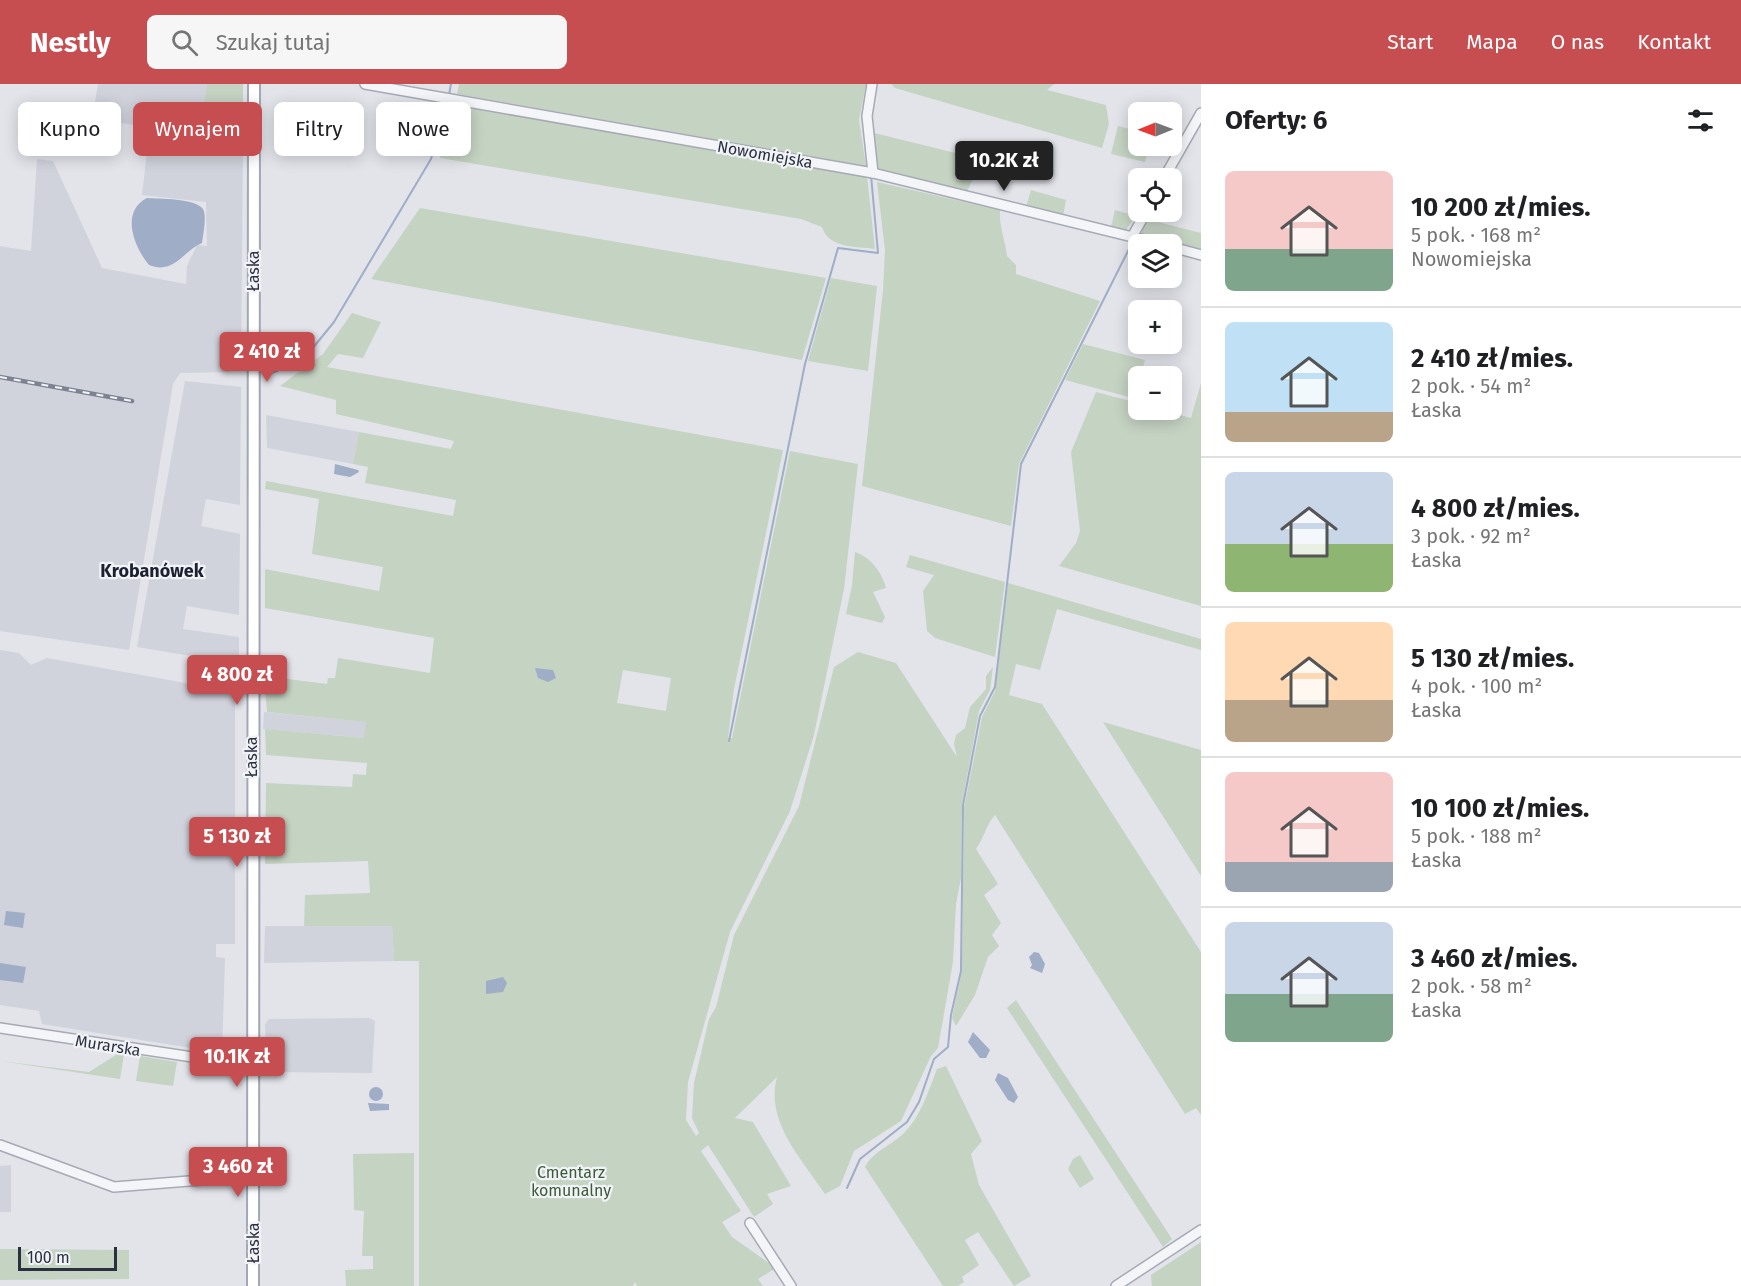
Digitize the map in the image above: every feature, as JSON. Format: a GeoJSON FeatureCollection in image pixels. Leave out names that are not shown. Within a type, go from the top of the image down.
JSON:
{"type":"FeatureCollection","features":[{"type":"Feature","properties":{"kind":"main road","name":"Łaska"},"geometry":{"type":"LineString","coordinates":[[253,1286],[254,84]]}},
{"type":"Feature","properties":{"kind":"street","name":"Nowomiejska"},"geometry":{"type":"LineString","coordinates":[[365,84],[871,173],[1128,237]]}},
{"type":"Feature","properties":{"kind":"street"},"geometry":{"type":"LineString","coordinates":[[871,173],[867,116],[872,84]]}},
{"type":"Feature","properties":{"kind":"street"},"geometry":{"type":"LineString","coordinates":[[1170,168],[1201,113]]}},
{"type":"Feature","properties":{"kind":"street"},"geometry":{"type":"LineString","coordinates":[[1182,250],[1201,255]]}},
{"type":"Feature","properties":{"kind":"street","name":"Murarska"},"geometry":{"type":"LineString","coordinates":[[0,1028],[252,1066]]}},
{"type":"Feature","properties":{"kind":"street"},"geometry":{"type":"LineString","coordinates":[[0,1145],[114,1187],[252,1176]]}},
{"type":"Feature","properties":{"kind":"street"},"geometry":{"type":"LineString","coordinates":[[750,1222],[791,1286]]}},
{"type":"Feature","properties":{"kind":"street"},"geometry":{"type":"LineString","coordinates":[[1116,1286],[1201,1230]]}},
{"type":"Feature","properties":{"kind":"shaded area"},"geometry":{"type":"Polygon","coordinates":[[[98,84],[207,84],[204,102],[133,102],[133,125],[121,123],[121,102],[95,102],[98,84]]]}},
{"type":"Feature","properties":{"kind":"shaded area"},"geometry":{"type":"Polygon","coordinates":[[[146,156],[243,156],[241,361],[231,361],[230,372],[180,373],[173,384],[129,650],[0,631],[0,246],[31,251],[37,159],[53,161],[102,268],[186,284],[187,266],[197,245],[207,246],[206,202],[142,195],[146,156]]]}},
{"type":"Feature","properties":{"kind":"shaded area"},"geometry":{"type":"Polygon","coordinates":[[[185,381],[241,387],[240,505],[206,499],[201,526],[240,534],[239,615],[187,606],[183,629],[239,637],[239,664],[137,647],[185,381]]]}},
{"type":"Feature","properties":{"kind":"shaded area"},"geometry":{"type":"Polygon","coordinates":[[[266,415],[359,432],[353,464],[267,448],[266,415]]]}},
{"type":"Feature","properties":{"kind":"shaded area"},"geometry":{"type":"Polygon","coordinates":[[[0,650],[19,653],[31,665],[47,658],[235,692],[235,944],[216,944],[216,957],[225,958],[222,1053],[42,1024],[39,1011],[0,1005],[0,650]]]}},
{"type":"Feature","properties":{"kind":"shaded area"},"geometry":{"type":"Polygon","coordinates":[[[264,712],[367,722],[365,738],[263,729],[264,712]]]}},
{"type":"Feature","properties":{"kind":"shaded area"},"geometry":{"type":"Polygon","coordinates":[[[265,926],[392,926],[394,961],[264,963],[265,926]]]}},
{"type":"Feature","properties":{"kind":"shaded area"},"geometry":{"type":"Polygon","coordinates":[[[369,1018],[375,1021],[372,1073],[267,1072],[265,1024],[269,1019],[369,1018]]]}},
{"type":"Feature","properties":{"kind":"shaded area"},"geometry":{"type":"Polygon","coordinates":[[[11,1165],[11,1212],[0,1212],[0,1166],[11,1165]]]}},
{"type":"Feature","properties":{"kind":"green space"},"geometry":{"type":"Polygon","coordinates":[[[207,84],[243,84],[243,102],[204,102],[207,84]]]}},
{"type":"Feature","properties":{"kind":"green space"},"geometry":{"type":"Polygon","coordinates":[[[459,84],[866,84],[859,120],[866,166],[457,94],[459,84]]]}},
{"type":"Feature","properties":{"kind":"green space"},"geometry":{"type":"Polygon","coordinates":[[[891,84],[1054,84],[1047,90],[1106,105],[1109,124],[1102,148],[895,88],[891,84]]]}},
{"type":"Feature","properties":{"kind":"green space"},"geometry":{"type":"Polygon","coordinates":[[[471,105],[867,176],[875,249],[837,243],[826,234],[822,227],[801,219],[440,158],[441,156],[471,156],[471,105]]]}},
{"type":"Feature","properties":{"kind":"green space"},"geometry":{"type":"Polygon","coordinates":[[[1118,126],[1128,128],[1128,156],[1146,156],[1145,162],[1111,154],[1118,126]]]}},
{"type":"Feature","properties":{"kind":"green space"},"geometry":{"type":"Polygon","coordinates":[[[870,132],[988,161],[989,178],[974,176],[967,192],[875,169],[870,132]]]}},
{"type":"Feature","properties":{"kind":"green space"},"geometry":{"type":"Polygon","coordinates":[[[877,182],[1000,210],[1000,222],[1007,256],[1016,265],[1016,274],[1100,301],[1019,464],[1011,526],[862,486],[883,290],[885,250],[877,182]]]}},
{"type":"Feature","properties":{"kind":"green space"},"geometry":{"type":"Polygon","coordinates":[[[1031,190],[1066,200],[1063,216],[1026,207],[1031,190]]]}},
{"type":"Feature","properties":{"kind":"green space"},"geometry":{"type":"Polygon","coordinates":[[[420,208],[826,278],[802,360],[371,279],[420,208]]]}},
{"type":"Feature","properties":{"kind":"green space"},"geometry":{"type":"Polygon","coordinates":[[[1115,210],[1128,214],[1128,222],[1132,222],[1126,230],[1111,227],[1115,210]]]}},
{"type":"Feature","properties":{"kind":"green space"},"geometry":{"type":"Polygon","coordinates":[[[1145,222],[1158,222],[1201,233],[1201,251],[1182,246],[1182,234],[1142,234],[1145,222]]]}},
{"type":"Feature","properties":{"kind":"green space"},"geometry":{"type":"Polygon","coordinates":[[[831,278],[877,286],[868,371],[808,361],[831,278]]]}},
{"type":"Feature","properties":{"kind":"green space","name":"Cmentarz komunalny"},"geometry":{"type":"Polygon","coordinates":[[[352,313],[381,322],[363,358],[338,354],[327,367],[783,450],[734,689],[728,738],[732,738],[790,451],[858,464],[844,589],[814,735],[790,811],[730,932],[688,1082],[686,1120],[696,1136],[699,1133],[692,1118],[694,1083],[709,1019],[716,1007],[734,935],[799,806],[834,667],[858,652],[896,663],[957,757],[954,744],[956,735],[965,728],[970,707],[986,689],[986,676],[993,667],[990,690],[979,711],[962,804],[961,878],[956,904],[953,962],[938,1048],[931,1056],[901,1121],[854,1151],[840,1186],[825,1194],[796,1153],[781,1124],[776,1109],[777,1077],[735,1118],[753,1122],[791,1186],[767,1194],[773,1204],[754,1217],[708,1145],[701,1151],[741,1211],[722,1222],[732,1237],[776,1268],[758,1279],[763,1286],[637,1286],[635,1282],[633,1286],[419,1286],[419,961],[394,961],[392,926],[304,926],[305,895],[370,893],[368,861],[265,864],[266,783],[352,787],[353,774],[366,775],[367,763],[266,755],[265,729],[364,738],[366,722],[267,712],[264,676],[327,684],[328,678],[335,678],[338,658],[430,673],[434,638],[265,608],[265,569],[379,591],[383,567],[312,554],[319,499],[265,489],[266,481],[453,516],[456,500],[365,483],[368,467],[353,464],[359,432],[451,449],[454,441],[336,414],[336,400],[280,386],[323,354],[352,313]],[[623,670],[617,703],[666,711],[671,678],[623,670]]]}},
{"type":"Feature","properties":{"kind":"green space"},"geometry":{"type":"Polygon","coordinates":[[[1083,344],[1145,360],[1143,366],[1128,366],[1128,397],[1065,380],[1083,344]]]}},
{"type":"Feature","properties":{"kind":"green space"},"geometry":{"type":"Polygon","coordinates":[[[1201,383],[1201,606],[1059,566],[1076,543],[1080,531],[1071,452],[1096,392],[1128,400],[1128,420],[1182,420],[1182,416],[1191,418],[1201,383]]]}},
{"type":"Feature","properties":{"kind":"green space"},"geometry":{"type":"Polygon","coordinates":[[[855,552],[870,561],[884,582],[886,588],[873,592],[885,617],[882,623],[846,614],[855,552]]]}},
{"type":"Feature","properties":{"kind":"green space"},"geometry":{"type":"Polygon","coordinates":[[[910,555],[1005,582],[995,657],[935,638],[927,631],[923,591],[934,575],[906,567],[910,555]]]}},
{"type":"Feature","properties":{"kind":"green space"},"geometry":{"type":"Polygon","coordinates":[[[1008,583],[1201,639],[1201,650],[1057,609],[1040,670],[1016,664],[1009,695],[1042,704],[1201,952],[1201,1115],[1196,1108],[1185,1114],[995,815],[976,849],[998,884],[984,895],[1001,923],[992,935],[999,946],[988,957],[975,995],[956,1026],[952,1018],[962,971],[964,808],[982,717],[995,691],[1008,583]]]}},
{"type":"Feature","properties":{"kind":"green space"},"geometry":{"type":"Polygon","coordinates":[[[1103,722],[1201,750],[1201,876],[1103,722]]]}},
{"type":"Feature","properties":{"kind":"green space"},"geometry":{"type":"Polygon","coordinates":[[[1016,1000],[1172,1239],[1163,1247],[1007,1008],[1016,1000]]]}},
{"type":"Feature","properties":{"kind":"green space"},"geometry":{"type":"Polygon","coordinates":[[[119,1053],[124,1054],[120,1079],[0,1061],[89,1072],[119,1053]]]}},
{"type":"Feature","properties":{"kind":"green space"},"geometry":{"type":"Polygon","coordinates":[[[140,1056],[177,1062],[173,1086],[136,1081],[140,1056]]]}},
{"type":"Feature","properties":{"kind":"green space"},"geometry":{"type":"Polygon","coordinates":[[[946,1066],[982,1141],[971,1154],[979,1185],[1031,1276],[1014,1286],[978,1232],[965,1240],[979,1265],[962,1277],[964,1282],[958,1286],[943,1286],[865,1167],[872,1157],[910,1126],[924,1103],[937,1069],[946,1066]]]}},
{"type":"Feature","properties":{"kind":"green space"},"geometry":{"type":"Polygon","coordinates":[[[414,1153],[414,1286],[346,1286],[345,1270],[373,1269],[373,1256],[362,1256],[364,1211],[354,1210],[353,1154],[414,1153]]]}},
{"type":"Feature","properties":{"kind":"green space"},"geometry":{"type":"Polygon","coordinates":[[[1080,1155],[1094,1179],[1080,1188],[1068,1169],[1073,1159],[1080,1155]]]}},
{"type":"Feature","properties":{"kind":"green space"},"geometry":{"type":"Polygon","coordinates":[[[1201,1242],[1201,1286],[1152,1286],[1151,1275],[1201,1242]]]}},
{"type":"Feature","properties":{"kind":"green space"},"geometry":{"type":"Polygon","coordinates":[[[0,1249],[129,1250],[129,1279],[0,1280],[0,1249]]]}},
{"type":"Feature","properties":{"kind":"water"},"geometry":{"type":"Polygon","coordinates":[[[147,198],[193,203],[203,209],[205,216],[202,243],[172,265],[158,267],[149,265],[135,240],[132,230],[134,212],[147,198]]]}},
{"type":"Feature","properties":{"kind":"water"},"geometry":{"type":"Polygon","coordinates":[[[335,464],[359,472],[350,477],[334,474],[335,464]]]}},
{"type":"Feature","properties":{"kind":"water"},"geometry":{"type":"Polygon","coordinates":[[[535,668],[553,670],[556,678],[548,682],[538,678],[535,668]]]}},
{"type":"Feature","properties":{"kind":"water"},"geometry":{"type":"Polygon","coordinates":[[[6,911],[25,913],[23,928],[4,925],[6,911]]]}},
{"type":"Feature","properties":{"kind":"water"},"geometry":{"type":"Polygon","coordinates":[[[1034,952],[1039,953],[1045,964],[1042,973],[1030,968],[1032,965],[1029,957],[1034,952]]]}},
{"type":"Feature","properties":{"kind":"water"},"geometry":{"type":"Polygon","coordinates":[[[0,963],[26,967],[23,983],[0,980],[0,963]]]}},
{"type":"Feature","properties":{"kind":"water"},"geometry":{"type":"Polygon","coordinates":[[[503,977],[507,983],[503,992],[486,994],[486,981],[503,977]]]}},
{"type":"Feature","properties":{"kind":"water"},"geometry":{"type":"Polygon","coordinates":[[[973,1032],[990,1050],[986,1058],[980,1058],[968,1042],[973,1032]]]}},
{"type":"Feature","properties":{"kind":"water"},"geometry":{"type":"Polygon","coordinates":[[[998,1073],[1008,1078],[1018,1097],[1014,1103],[1008,1100],[995,1080],[998,1073]]]}},
{"type":"Feature","properties":{"kind":"water"},"geometry":{"type":"Polygon","coordinates":[[[376,1087],[381,1089],[383,1094],[381,1099],[376,1101],[371,1099],[369,1094],[371,1089],[376,1087]]]}},
{"type":"Feature","properties":{"kind":"water"},"geometry":{"type":"Polygon","coordinates":[[[368,1103],[389,1104],[389,1110],[370,1111],[368,1103]]]}},
{"type":"Feature","properties":{"kind":"waterway"},"geometry":{"type":"LineString","coordinates":[[449,95],[451,84]]}},
{"type":"Feature","properties":{"kind":"waterway"},"geometry":{"type":"LineString","coordinates":[[267,375],[303,360],[334,322],[431,159],[448,101]]}},
{"type":"Feature","properties":{"kind":"waterway"},"geometry":{"type":"LineString","coordinates":[[729,741],[805,364],[838,248],[878,253],[871,175]]}},
{"type":"Feature","properties":{"kind":"waterway"},"geometry":{"type":"LineString","coordinates":[[847,1188],[860,1159],[907,1122],[919,1102],[934,1059],[948,1047],[951,1015],[961,971],[963,805],[980,716],[995,687],[1021,464],[1128,251]]}},
{"type":"Feature","properties":{"kind":"railway"},"geometry":{"type":"LineString","coordinates":[[0,377],[132,401]]}},
{"type":"Feature","properties":{"kind":"district","name":"Krobanówek"},"geometry":{"type":"Point","coordinates":[152,571]}}]}
